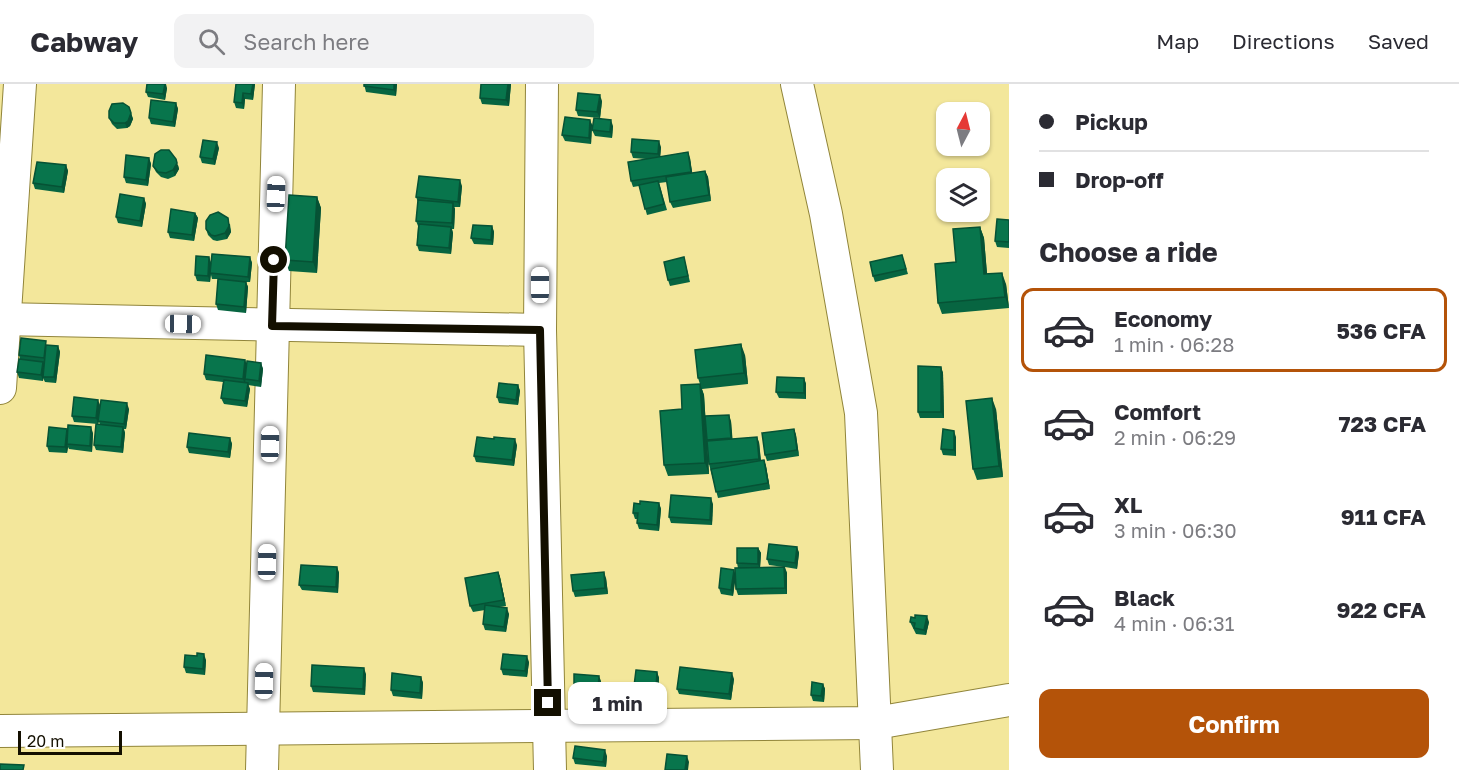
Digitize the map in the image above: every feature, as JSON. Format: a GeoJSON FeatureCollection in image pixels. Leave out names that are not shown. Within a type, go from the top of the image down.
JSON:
{"type":"FeatureCollection","features":[{"type":"Feature","properties":{"kind":"street"},"geometry":{"type":"LineString","coordinates":[[0,388],[20,84]]}},
{"type":"Feature","properties":{"kind":"street"},"geometry":{"type":"LineString","coordinates":[[262,770],[279,84]]}},
{"type":"Feature","properties":{"kind":"street"},"geometry":{"type":"LineString","coordinates":[[542,84],[540,330],[550,770]]}},
{"type":"Feature","properties":{"kind":"street"},"geometry":{"type":"LineString","coordinates":[[797,84],[826,214],[861,413],[877,770]]}},
{"type":"Feature","properties":{"kind":"street"},"geometry":{"type":"LineString","coordinates":[[3,320],[540,330]]}},
{"type":"Feature","properties":{"kind":"street"},"geometry":{"type":"LineString","coordinates":[[0,731],[876,723],[1009,700]]}},
{"type":"Feature","properties":{"kind":"building"},"geometry":{"type":"Polygon","coordinates":[[[147,84],[165,84],[163,94],[146,92],[147,84]]]}},
{"type":"Feature","properties":{"kind":"building"},"geometry":{"type":"Polygon","coordinates":[[[236,84],[253,84],[251,94],[243,93],[242,103],[234,102],[236,84]]]}},
{"type":"Feature","properties":{"kind":"building"},"geometry":{"type":"Polygon","coordinates":[[[364,84],[394,84],[394,90],[364,86],[364,84]]]}},
{"type":"Feature","properties":{"kind":"building"},"geometry":{"type":"Polygon","coordinates":[[[481,84],[508,84],[506,100],[480,98],[481,84]]]}},
{"type":"Feature","properties":{"kind":"building"},"geometry":{"type":"Polygon","coordinates":[[[578,93],[600,95],[597,112],[576,110],[578,93]]]}},
{"type":"Feature","properties":{"kind":"building"},"geometry":{"type":"Polygon","coordinates":[[[151,100],[176,103],[173,122],[149,118],[151,100]]]}},
{"type":"Feature","properties":{"kind":"building"},"geometry":{"type":"Polygon","coordinates":[[[123,103],[129,107],[131,113],[128,121],[114,123],[109,118],[112,104],[123,103]]]}},
{"type":"Feature","properties":{"kind":"building"},"geometry":{"type":"Polygon","coordinates":[[[565,117],[590,120],[589,138],[562,135],[565,117]]]}},
{"type":"Feature","properties":{"kind":"building"},"geometry":{"type":"Polygon","coordinates":[[[594,118],[611,120],[610,132],[592,130],[594,118]]]}},
{"type":"Feature","properties":{"kind":"building"},"geometry":{"type":"Polygon","coordinates":[[[632,139],[659,141],[658,154],[631,152],[632,139]]]}},
{"type":"Feature","properties":{"kind":"building"},"geometry":{"type":"Polygon","coordinates":[[[203,140],[217,142],[213,159],[200,157],[203,140]]]}},
{"type":"Feature","properties":{"kind":"building"},"geometry":{"type":"Polygon","coordinates":[[[161,150],[169,150],[177,163],[173,170],[166,173],[158,172],[153,166],[155,154],[161,150]]]}},
{"type":"Feature","properties":{"kind":"building"},"geometry":{"type":"Polygon","coordinates":[[[688,152],[691,172],[631,181],[628,162],[688,152]]]}},
{"type":"Feature","properties":{"kind":"building"},"geometry":{"type":"Polygon","coordinates":[[[126,155],[149,158],[146,180],[124,177],[126,155]]]}},
{"type":"Feature","properties":{"kind":"building"},"geometry":{"type":"Polygon","coordinates":[[[37,162],[66,165],[62,187],[33,183],[37,162]]]}},
{"type":"Feature","properties":{"kind":"building"},"geometry":{"type":"Polygon","coordinates":[[[705,171],[709,195],[670,202],[666,177],[705,171]]]}},
{"type":"Feature","properties":{"kind":"building"},"geometry":{"type":"Polygon","coordinates":[[[419,176],[460,180],[458,202],[416,197],[419,176]]]}},
{"type":"Feature","properties":{"kind":"building"},"geometry":{"type":"Polygon","coordinates":[[[658,181],[664,204],[645,209],[639,185],[658,181]]]}},
{"type":"Feature","properties":{"kind":"building"},"geometry":{"type":"Polygon","coordinates":[[[120,194],[144,198],[140,221],[116,217],[120,194]]]}},
{"type":"Feature","properties":{"kind":"building"},"geometry":{"type":"Polygon","coordinates":[[[289,195],[317,197],[313,262],[285,260],[289,195]]]}},
{"type":"Feature","properties":{"kind":"building"},"geometry":{"type":"Polygon","coordinates":[[[418,200],[453,203],[452,223],[416,221],[418,200]]]}},
{"type":"Feature","properties":{"kind":"building"},"geometry":{"type":"Polygon","coordinates":[[[171,209],[195,213],[192,235],[168,232],[171,209]]]}},
{"type":"Feature","properties":{"kind":"building"},"geometry":{"type":"Polygon","coordinates":[[[218,212],[228,218],[229,226],[225,233],[215,236],[206,229],[206,221],[210,215],[218,212]]]}},
{"type":"Feature","properties":{"kind":"building"},"geometry":{"type":"Polygon","coordinates":[[[997,219],[1009,220],[1009,242],[995,241],[997,219]]]}},
{"type":"Feature","properties":{"kind":"building"},"geometry":{"type":"Polygon","coordinates":[[[419,224],[451,227],[449,248],[417,245],[419,224]]]}},
{"type":"Feature","properties":{"kind":"building"},"geometry":{"type":"Polygon","coordinates":[[[473,225],[492,226],[491,240],[471,238],[473,225]]]}},
{"type":"Feature","properties":{"kind":"building"},"geometry":{"type":"Polygon","coordinates":[[[980,227],[984,274],[1002,273],[1005,297],[938,303],[935,264],[956,262],[953,229],[980,227]]]}},
{"type":"Feature","properties":{"kind":"building"},"geometry":{"type":"Polygon","coordinates":[[[212,254],[250,257],[248,277],[210,273],[212,254]]]}},
{"type":"Feature","properties":{"kind":"building"},"geometry":{"type":"Polygon","coordinates":[[[902,255],[906,269],[873,276],[870,262],[902,255]]]}},
{"type":"Feature","properties":{"kind":"building"},"geometry":{"type":"Polygon","coordinates":[[[196,256],[209,257],[208,276],[195,275],[196,256]]]}},
{"type":"Feature","properties":{"kind":"building"},"geometry":{"type":"Polygon","coordinates":[[[684,257],[688,276],[668,280],[664,262],[684,257]]]}},
{"type":"Feature","properties":{"kind":"building"},"geometry":{"type":"Polygon","coordinates":[[[218,279],[246,282],[244,307],[216,304],[218,279]]]}},
{"type":"Feature","properties":{"kind":"building"},"geometry":{"type":"Polygon","coordinates":[[[21,338],[46,341],[44,358],[19,355],[21,338]]]}},
{"type":"Feature","properties":{"kind":"building"},"geometry":{"type":"Polygon","coordinates":[[[741,344],[744,373],[698,378],[695,350],[741,344]]]}},
{"type":"Feature","properties":{"kind":"building"},"geometry":{"type":"Polygon","coordinates":[[[46,345],[58,346],[54,377],[43,377],[46,345]]]}},
{"type":"Feature","properties":{"kind":"building"},"geometry":{"type":"Polygon","coordinates":[[[206,355],[245,360],[243,379],[204,374],[206,355]]]}},
{"type":"Feature","properties":{"kind":"building"},"geometry":{"type":"Polygon","coordinates":[[[19,359],[43,362],[41,375],[17,372],[19,359]]]}},
{"type":"Feature","properties":{"kind":"building"},"geometry":{"type":"Polygon","coordinates":[[[247,361],[261,363],[259,381],[245,379],[247,361]]]}},
{"type":"Feature","properties":{"kind":"building"},"geometry":{"type":"Polygon","coordinates":[[[918,366],[941,367],[941,412],[918,412],[918,366]]]}},
{"type":"Feature","properties":{"kind":"building"},"geometry":{"type":"Polygon","coordinates":[[[777,377],[804,378],[804,393],[776,392],[777,377]]]}},
{"type":"Feature","properties":{"kind":"building"},"geometry":{"type":"Polygon","coordinates":[[[224,380],[248,383],[245,401],[221,398],[224,380]]]}},
{"type":"Feature","properties":{"kind":"building"},"geometry":{"type":"Polygon","coordinates":[[[499,383],[518,385],[516,400],[497,397],[499,383]]]}},
{"type":"Feature","properties":{"kind":"building"},"geometry":{"type":"Polygon","coordinates":[[[700,384],[705,463],[664,465],[660,411],[682,409],[681,385],[700,384]]]}},
{"type":"Feature","properties":{"kind":"building"},"geometry":{"type":"Polygon","coordinates":[[[74,397],[98,400],[96,418],[72,416],[74,397]]]}},
{"type":"Feature","properties":{"kind":"building"},"geometry":{"type":"Polygon","coordinates":[[[992,398],[999,466],[973,469],[966,401],[992,398]]]}},
{"type":"Feature","properties":{"kind":"building"},"geometry":{"type":"Polygon","coordinates":[[[101,400],[127,403],[124,424],[98,421],[101,400]]]}},
{"type":"Feature","properties":{"kind":"building"},"geometry":{"type":"Polygon","coordinates":[[[729,415],[731,438],[707,440],[705,416],[729,415]]]}},
{"type":"Feature","properties":{"kind":"building"},"geometry":{"type":"Polygon","coordinates":[[[96,424],[123,427],[121,447],[94,445],[96,424]]]}},
{"type":"Feature","properties":{"kind":"building"},"geometry":{"type":"Polygon","coordinates":[[[68,425],[91,427],[90,446],[67,444],[68,425]]]}},
{"type":"Feature","properties":{"kind":"building"},"geometry":{"type":"Polygon","coordinates":[[[49,427],[67,429],[65,447],[47,446],[49,427]]]}},
{"type":"Feature","properties":{"kind":"building"},"geometry":{"type":"Polygon","coordinates":[[[794,429],[797,450],[765,455],[762,433],[794,429]]]}},
{"type":"Feature","properties":{"kind":"building"},"geometry":{"type":"Polygon","coordinates":[[[943,429],[954,431],[954,450],[941,449],[943,429]]]}},
{"type":"Feature","properties":{"kind":"building"},"geometry":{"type":"Polygon","coordinates":[[[189,433],[230,438],[228,452],[187,447],[189,433]]]}},
{"type":"Feature","properties":{"kind":"building"},"geometry":{"type":"Polygon","coordinates":[[[477,437],[515,439],[512,460],[474,456],[477,437]]]}},
{"type":"Feature","properties":{"kind":"building"},"geometry":{"type":"Polygon","coordinates":[[[757,437],[759,459],[709,464],[707,441],[757,437]]]}},
{"type":"Feature","properties":{"kind":"building"},"geometry":{"type":"Polygon","coordinates":[[[764,460],[768,483],[716,492],[711,469],[764,460]]]}},
{"type":"Feature","properties":{"kind":"building"},"geometry":{"type":"Polygon","coordinates":[[[671,495],[711,498],[710,520],[669,517],[671,495]]]}},
{"type":"Feature","properties":{"kind":"building"},"geometry":{"type":"Polygon","coordinates":[[[640,501],[659,503],[657,525],[637,523],[638,513],[633,513],[634,503],[640,504],[640,501]]]}},
{"type":"Feature","properties":{"kind":"building"},"geometry":{"type":"Polygon","coordinates":[[[769,544],[797,547],[795,563],[767,559],[769,544]]]}},
{"type":"Feature","properties":{"kind":"building"},"geometry":{"type":"Polygon","coordinates":[[[737,548],[758,548],[758,564],[737,563],[737,548]]]}},
{"type":"Feature","properties":{"kind":"building"},"geometry":{"type":"Polygon","coordinates":[[[301,565],[337,567],[336,587],[299,585],[301,565]]]}},
{"type":"Feature","properties":{"kind":"building"},"geometry":{"type":"Polygon","coordinates":[[[784,567],[785,588],[736,589],[735,568],[784,567]]]}},
{"type":"Feature","properties":{"kind":"building"},"geometry":{"type":"Polygon","coordinates":[[[721,568],[734,570],[731,590],[719,588],[721,568]]]}},
{"type":"Feature","properties":{"kind":"building"},"geometry":{"type":"Polygon","coordinates":[[[498,572],[504,600],[470,606],[465,578],[498,572]]]}},
{"type":"Feature","properties":{"kind":"building"},"geometry":{"type":"Polygon","coordinates":[[[604,572],[605,588],[573,591],[571,575],[604,572]]]}},
{"type":"Feature","properties":{"kind":"building"},"geometry":{"type":"Polygon","coordinates":[[[485,605],[507,608],[504,627],[483,624],[485,605]]]}},
{"type":"Feature","properties":{"kind":"building"},"geometry":{"type":"Polygon","coordinates":[[[915,615],[927,616],[924,630],[914,628],[915,623],[910,622],[911,617],[915,618],[915,615]]]}},
{"type":"Feature","properties":{"kind":"building"},"geometry":{"type":"Polygon","coordinates":[[[197,653],[204,654],[203,669],[184,667],[185,655],[197,656],[197,653]]]}},
{"type":"Feature","properties":{"kind":"building"},"geometry":{"type":"Polygon","coordinates":[[[503,654],[527,656],[525,671],[501,669],[503,654]]]}},
{"type":"Feature","properties":{"kind":"building"},"geometry":{"type":"Polygon","coordinates":[[[312,665],[364,668],[363,689],[311,686],[312,665]]]}},
{"type":"Feature","properties":{"kind":"building"},"geometry":{"type":"Polygon","coordinates":[[[680,667],[732,673],[729,694],[677,689],[680,667]]]}},
{"type":"Feature","properties":{"kind":"building"},"geometry":{"type":"Polygon","coordinates":[[[636,670],[657,672],[656,688],[634,686],[636,670]]]}},
{"type":"Feature","properties":{"kind":"building"},"geometry":{"type":"Polygon","coordinates":[[[392,673],[421,677],[420,693],[391,690],[392,673]]]}},
{"type":"Feature","properties":{"kind":"building"},"geometry":{"type":"Polygon","coordinates":[[[574,674],[599,676],[598,689],[574,688],[574,674]]]}},
{"type":"Feature","properties":{"kind":"building"},"geometry":{"type":"Polygon","coordinates":[[[812,682],[823,684],[821,696],[811,695],[812,682]]]}},
{"type":"Feature","properties":{"kind":"building"},"geometry":{"type":"Polygon","coordinates":[[[575,746],[605,750],[603,762],[573,758],[575,746]]]}},
{"type":"Feature","properties":{"kind":"building"},"geometry":{"type":"Polygon","coordinates":[[[667,754],[687,756],[685,770],[665,770],[667,754]]]}},
{"type":"Feature","properties":{"kind":"building"},"geometry":{"type":"Polygon","coordinates":[[[0,764],[24,765],[23,770],[0,770],[0,764]]]}},
{"type":"Feature","properties":{"kind":"route"},"geometry":{"type":"LineString","coordinates":[[274,260],[272,326],[540,330],[548,703]]}}]}
